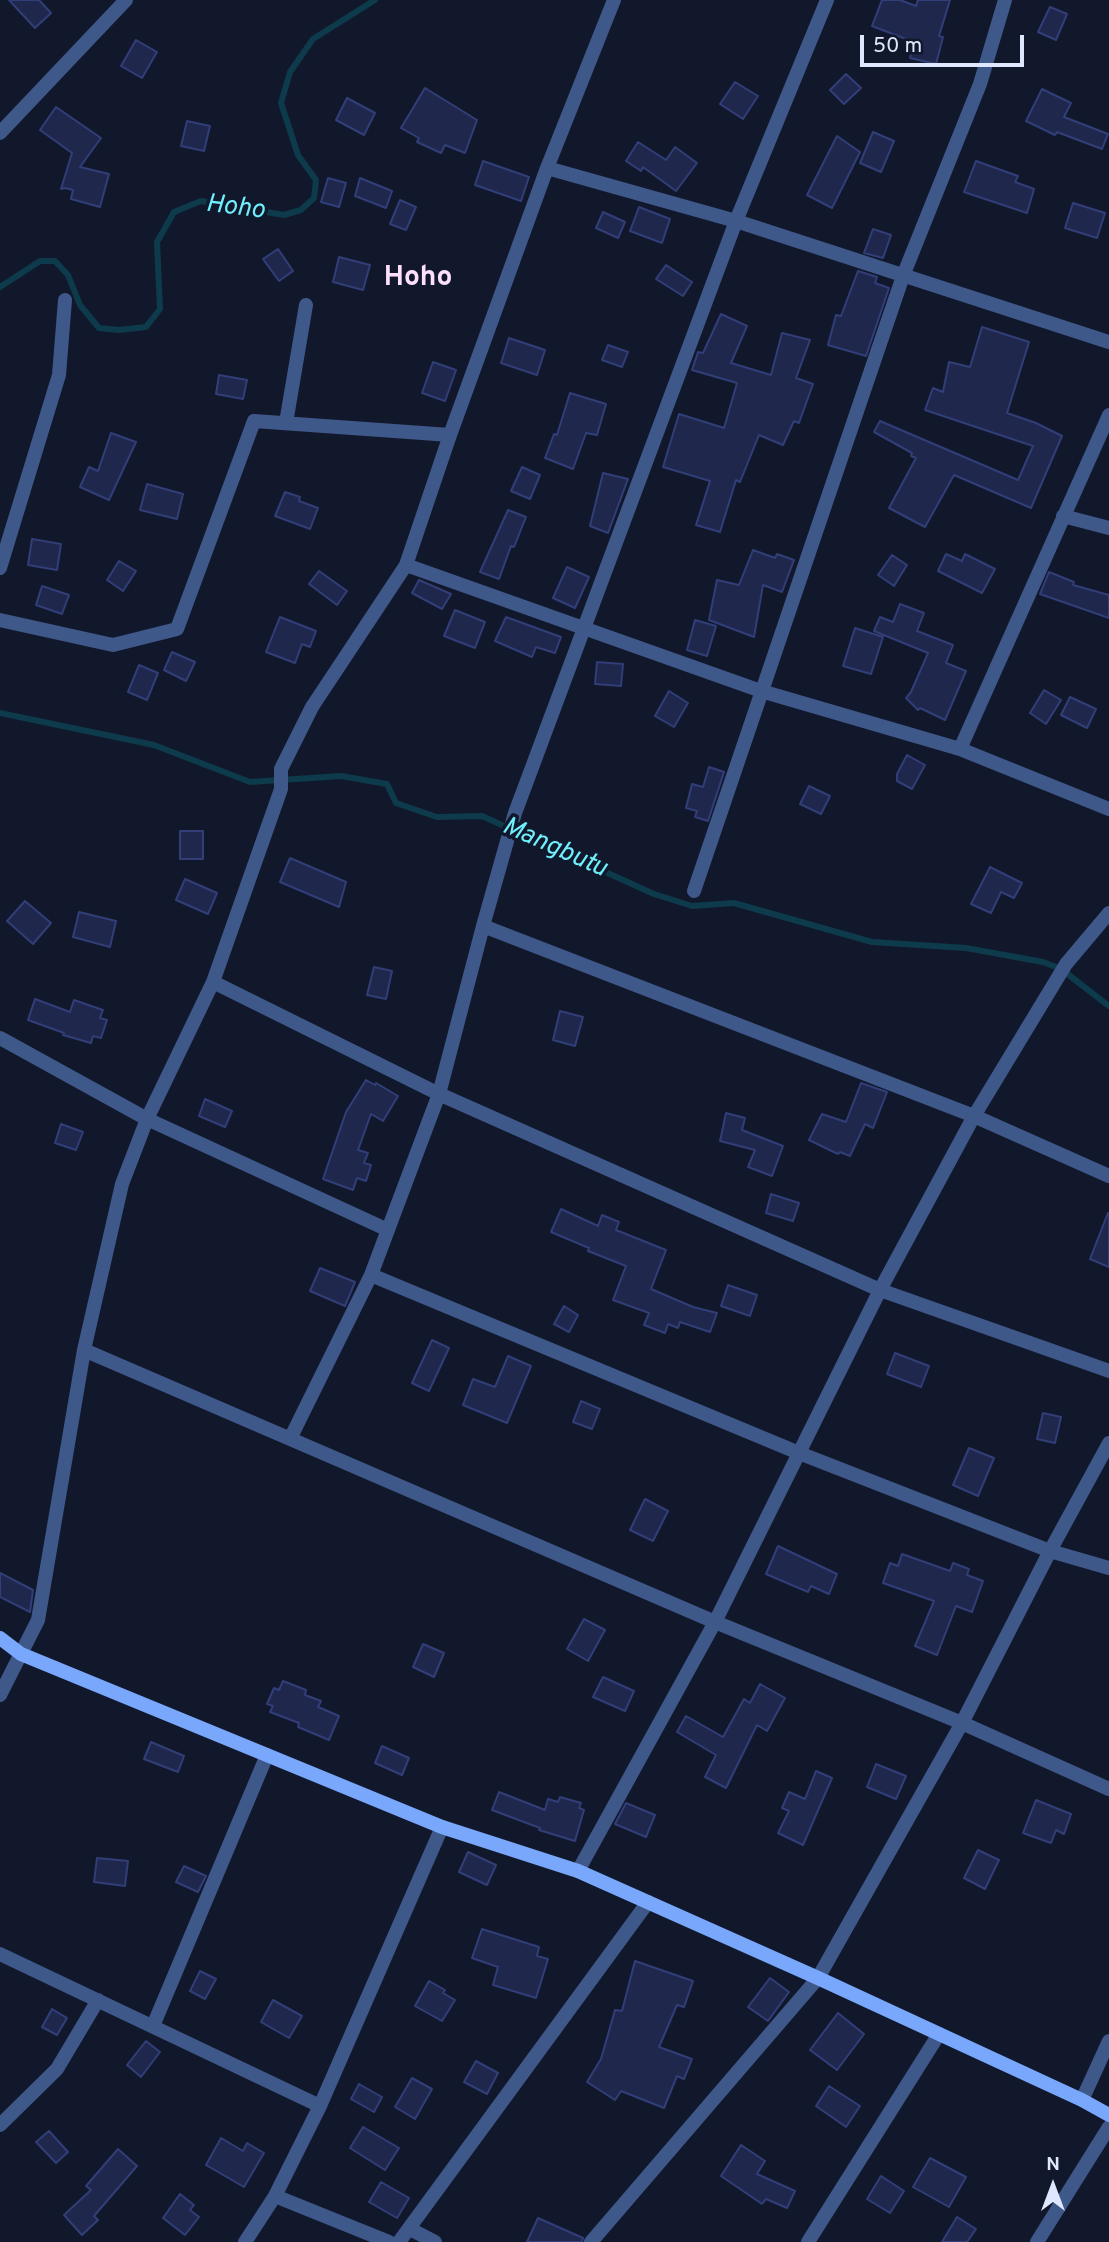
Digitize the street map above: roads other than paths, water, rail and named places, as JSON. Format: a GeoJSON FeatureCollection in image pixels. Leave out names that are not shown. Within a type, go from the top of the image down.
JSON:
{"type":"FeatureCollection","features":[{"type":"Feature","properties":{"kind":"street"},"geometry":{"type":"LineString","coordinates":[[0,133],[126,0]]}},
{"type":"Feature","properties":{"kind":"street"},"geometry":{"type":"LineString","coordinates":[[0,1695],[38,1620],[84,1350],[122,1184],[147,1119],[214,982],[281,789],[281,769],[312,707],[406,565],[450,435],[548,168],[614,0]]}},
{"type":"Feature","properties":{"kind":"street"},"geometry":{"type":"LineString","coordinates":[[290,1439],[371,1275],[439,1094],[515,813],[736,221],[827,0]]}},
{"type":"Feature","properties":{"kind":"street"},"geometry":{"type":"LineString","coordinates":[[694,891],[903,276],[980,84],[1006,0]]}},
{"type":"Feature","properties":{"kind":"street"},"geometry":{"type":"LineString","coordinates":[[548,168],[736,221],[1109,342]]}},
{"type":"Feature","properties":{"kind":"street"},"geometry":{"type":"LineString","coordinates":[[0,568],[58,375],[65,300]]}},
{"type":"Feature","properties":{"kind":"street"},"geometry":{"type":"LineString","coordinates":[[286,423],[306,305]]}},
{"type":"Feature","properties":{"kind":"street"},"geometry":{"type":"LineString","coordinates":[[960,749],[1109,415]]}},
{"type":"Feature","properties":{"kind":"street"},"geometry":{"type":"LineString","coordinates":[[0,620],[113,645],[177,629],[254,421],[450,435]]}},
{"type":"Feature","properties":{"kind":"street"},"geometry":{"type":"LineString","coordinates":[[1063,516],[1109,528]]}},
{"type":"Feature","properties":{"kind":"street"},"geometry":{"type":"LineString","coordinates":[[406,565],[761,691],[960,749],[1109,809]]}},
{"type":"Feature","properties":{"kind":"street"},"geometry":{"type":"LineString","coordinates":[[578,1871],[715,1622],[880,1290],[974,1116],[1066,964],[1109,913]]}},
{"type":"Feature","properties":{"kind":"street"},"geometry":{"type":"LineString","coordinates":[[483,926],[974,1116],[1109,1176]]}},
{"type":"Feature","properties":{"kind":"street"},"geometry":{"type":"LineString","coordinates":[[214,982],[439,1094],[880,1290],[1109,1371]]}},
{"type":"Feature","properties":{"kind":"street"},"geometry":{"type":"LineString","coordinates":[[0,1038],[147,1119],[388,1230]]}},
{"type":"Feature","properties":{"kind":"street"},"geometry":{"type":"LineString","coordinates":[[371,1275],[799,1453],[1050,1551],[1109,1568]]}},
{"type":"Feature","properties":{"kind":"street"},"geometry":{"type":"LineString","coordinates":[[84,1350],[715,1622],[962,1723],[1109,1789]]}},
{"type":"Feature","properties":{"kind":"street"},"geometry":{"type":"LineString","coordinates":[[591,2242],[818,1978],[962,1723],[1109,1443]]}},
{"type":"Feature","properties":{"kind":"street"},"geometry":{"type":"LineString","coordinates":[[0,1638],[21,1654],[442,1826],[578,1871],[818,1978],[1109,2115]]}},
{"type":"Feature","properties":{"kind":"street"},"geometry":{"type":"LineString","coordinates":[[153,2026],[267,1755]]}},
{"type":"Feature","properties":{"kind":"street"},"geometry":{"type":"LineString","coordinates":[[245,2242],[275,2196],[320,2105],[442,1826]]}},
{"type":"Feature","properties":{"kind":"street"},"geometry":{"type":"LineString","coordinates":[[399,2242],[648,1902]]}},
{"type":"Feature","properties":{"kind":"street"},"geometry":{"type":"LineString","coordinates":[[0,1954],[320,2105]]}},
{"type":"Feature","properties":{"kind":"street"},"geometry":{"type":"LineString","coordinates":[[0,2125],[57,2069],[98,2000]]}},
{"type":"Feature","properties":{"kind":"street"},"geometry":{"type":"LineString","coordinates":[[808,2242],[939,2035]]}},
{"type":"Feature","properties":{"kind":"street"},"geometry":{"type":"LineString","coordinates":[[1082,2100],[1109,2041]]}},
{"type":"Feature","properties":{"kind":"street"},"geometry":{"type":"LineString","coordinates":[[1037,2242],[1109,2127]]}},
{"type":"Feature","properties":{"kind":"street"},"geometry":{"type":"LineString","coordinates":[[275,2196],[389,2242]]}},
{"type":"Feature","properties":{"kind":"street"},"geometry":{"type":"LineString","coordinates":[[410,2229],[435,2242]]}},
{"type":"Feature","properties":{"kind":"waterway","name":"Hoho"},"geometry":{"type":"LineString","coordinates":[[0,287],[40,261],[55,261],[68,275],[80,305],[99,328],[119,330],[146,327],[160,309],[157,242],[174,212],[201,201],[284,215],[301,210],[314,198],[316,180],[298,155],[281,103],[290,72],[313,39],[375,0]]}},
{"type":"Feature","properties":{"kind":"waterway","name":"Mangbutu"},"geometry":{"type":"LineString","coordinates":[[0,713],[154,745],[250,782],[341,776],[387,784],[396,803],[437,817],[482,816],[654,894],[692,906],[734,903],[872,942],[966,948],[1043,962],[1061,969],[1109,1006]]}},
{"type":"Feature","properties":{"kind":"district","name":"Hoho"},"geometry":{"type":"Point","coordinates":[418,279]}}]}
